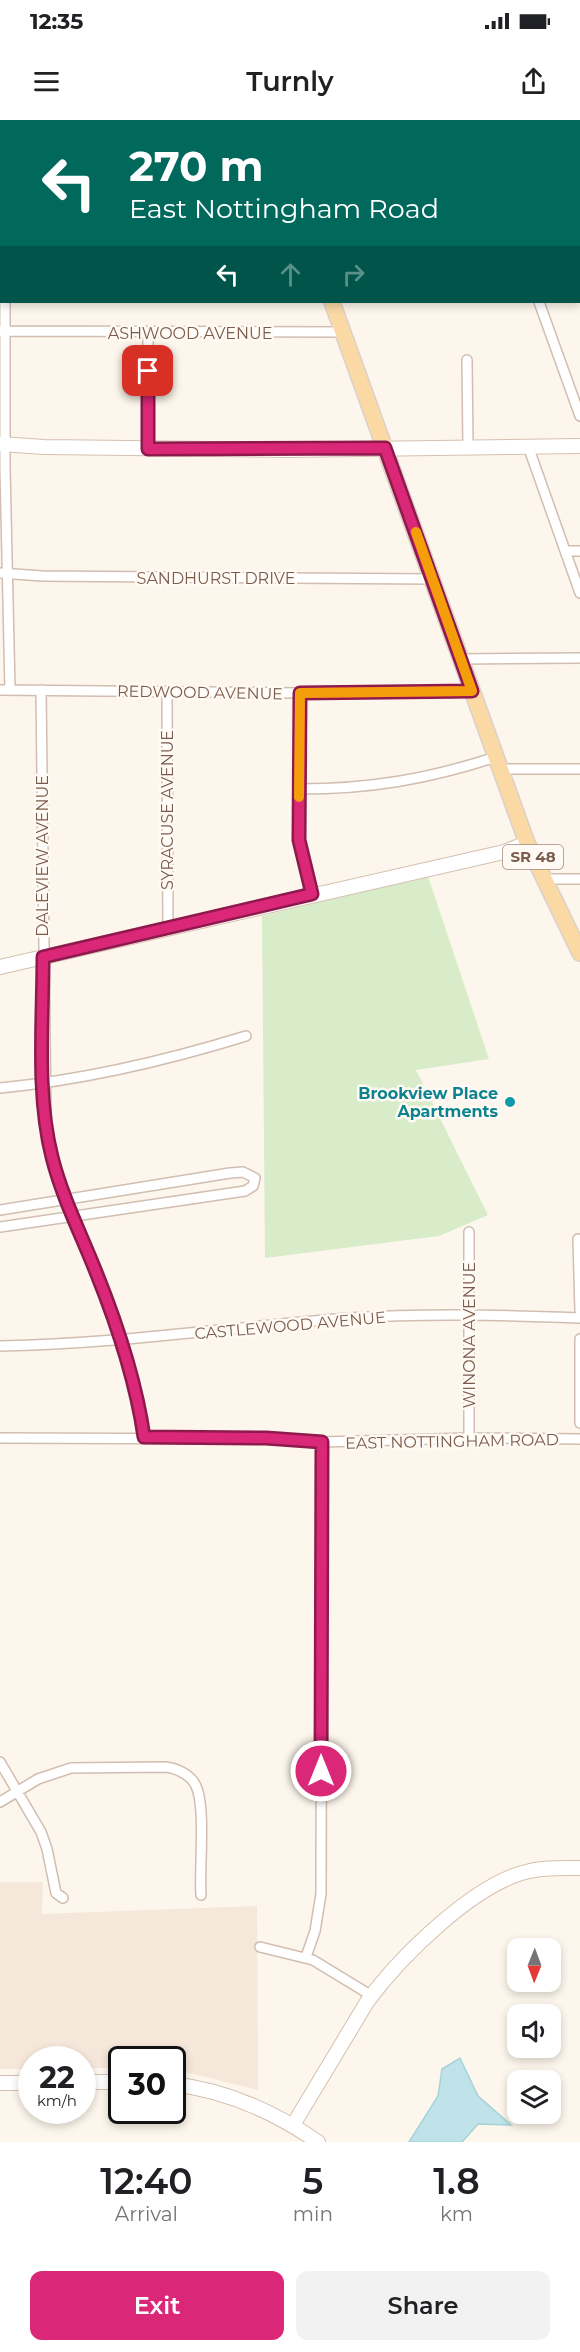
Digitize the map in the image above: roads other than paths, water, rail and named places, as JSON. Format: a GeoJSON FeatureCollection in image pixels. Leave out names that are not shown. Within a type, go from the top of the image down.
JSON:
{"type":"FeatureCollection","features":[{"type":"Feature","properties":{"kind":"main road","name":"SR 48"},"geometry":{"type":"LineString","coordinates":[[332,303],[527,843],[542,879],[580,953]]}},
{"type":"Feature","properties":{"kind":"street"},"geometry":{"type":"LineString","coordinates":[[5,303],[3,444],[5,690]]}},
{"type":"Feature","properties":{"kind":"street"},"geometry":{"type":"LineString","coordinates":[[539,303],[580,416]]}},
{"type":"Feature","properties":{"kind":"street","name":"ASHWOOD AVENUE"},"geometry":{"type":"LineString","coordinates":[[3,331],[343,332]]}},
{"type":"Feature","properties":{"kind":"street"},"geometry":{"type":"LineString","coordinates":[[148,332],[148,449]]}},
{"type":"Feature","properties":{"kind":"street"},"geometry":{"type":"LineString","coordinates":[[467,360],[468,446]]}},
{"type":"Feature","properties":{"kind":"street"},"geometry":{"type":"LineString","coordinates":[[3,444],[148,449],[580,446]]}},
{"type":"Feature","properties":{"kind":"street"},"geometry":{"type":"LineString","coordinates":[[528,446],[580,592]]}},
{"type":"Feature","properties":{"kind":"street"},"geometry":{"type":"LineString","coordinates":[[565,551],[580,551]]}},
{"type":"Feature","properties":{"kind":"street","name":"SANDHURST DRIVE"},"geometry":{"type":"LineString","coordinates":[[4,574],[433,579]]}},
{"type":"Feature","properties":{"kind":"street"},"geometry":{"type":"LineString","coordinates":[[461,659],[580,658]]}},
{"type":"Feature","properties":{"kind":"street","name":"REDWOOD AVENUE"},"geometry":{"type":"LineString","coordinates":[[5,690],[300,693],[472,691]]}},
{"type":"Feature","properties":{"kind":"street","name":"DALEVIEW AVENUE"},"geometry":{"type":"LineString","coordinates":[[41,690],[44,1084],[49,1144],[66,1200],[120,1341],[144,1437]]}},
{"type":"Feature","properties":{"kind":"street","name":"SYRACUSE AVENUE"},"geometry":{"type":"LineString","coordinates":[[166,691],[168,929]]}},
{"type":"Feature","properties":{"kind":"street"},"geometry":{"type":"LineString","coordinates":[[300,693],[299,840],[312,894]]}},
{"type":"Feature","properties":{"kind":"street"},"geometry":{"type":"LineString","coordinates":[[299,789],[341,789],[400,783],[498,763],[580,769]]}},
{"type":"Feature","properties":{"kind":"street"},"geometry":{"type":"LineString","coordinates":[[0,967],[504,852],[527,843]]}},
{"type":"Feature","properties":{"kind":"street"},"geometry":{"type":"LineString","coordinates":[[542,879],[580,879]]}},
{"type":"Feature","properties":{"kind":"street"},"geometry":{"type":"LineString","coordinates":[[0,1088],[44,1084],[132,1068],[246,1036]]}},
{"type":"Feature","properties":{"kind":"street"},"geometry":{"type":"LineString","coordinates":[[0,1210],[230,1173],[243,1172],[255,1178],[253,1186],[245,1191],[190,1197],[0,1227]]}},
{"type":"Feature","properties":{"kind":"street","name":"WINONA AVENUE"},"geometry":{"type":"LineString","coordinates":[[469,1232],[469,1438]]}},
{"type":"Feature","properties":{"kind":"street"},"geometry":{"type":"LineString","coordinates":[[578,1239],[580,1311]]}},
{"type":"Feature","properties":{"kind":"street","name":"CASTLEWOOD AVENUE"},"geometry":{"type":"LineString","coordinates":[[0,1346],[120,1341],[349,1318],[469,1314],[580,1318]]}},
{"type":"Feature","properties":{"kind":"street"},"geometry":{"type":"LineString","coordinates":[[580,1339],[580,1424]]}},
{"type":"Feature","properties":{"kind":"street","name":"EAST NOTTINGHAM ROAD"},"geometry":{"type":"LineString","coordinates":[[0,1438],[266,1438],[322,1442],[469,1438],[580,1439]]}},
{"type":"Feature","properties":{"kind":"street"},"geometry":{"type":"LineString","coordinates":[[306,1957],[315,1931],[321,1894],[322,1442]]}},
{"type":"Feature","properties":{"kind":"street"},"geometry":{"type":"LineString","coordinates":[[0,1762],[40,1832],[47,1849],[56,1893],[63,1898]]}},
{"type":"Feature","properties":{"kind":"street"},"geometry":{"type":"LineString","coordinates":[[0,1802],[47,1774],[71,1768],[165,1767],[188,1777],[197,1788],[200,1799],[201,1895]]}},
{"type":"Feature","properties":{"kind":"street"},"geometry":{"type":"LineString","coordinates":[[293,2125],[372,1996],[402,1961],[476,1896],[528,1871],[580,1868]]}},
{"type":"Feature","properties":{"kind":"street"},"geometry":{"type":"LineString","coordinates":[[260,1947],[306,1957],[372,1996]]}},
{"type":"Feature","properties":{"kind":"street"},"geometry":{"type":"LineString","coordinates":[[0,2083],[18,2083]]}},
{"type":"Feature","properties":{"kind":"street"},"geometry":{"type":"LineString","coordinates":[[186,2087],[236,2098],[293,2125],[318,2142]]}},
{"type":"Feature","properties":{"kind":"water"},"geometry":{"type":"Polygon","coordinates":[[[460,2058],[478,2096],[507,2121],[507,2124],[511,2125],[478,2124],[462,2142],[409,2142],[438,2096],[442,2069],[460,2058]]]}},
{"type":"Feature","properties":{"kind":"place","name":"Brookview Place Apartments"},"geometry":{"type":"Point","coordinates":[510,1102]}}]}
